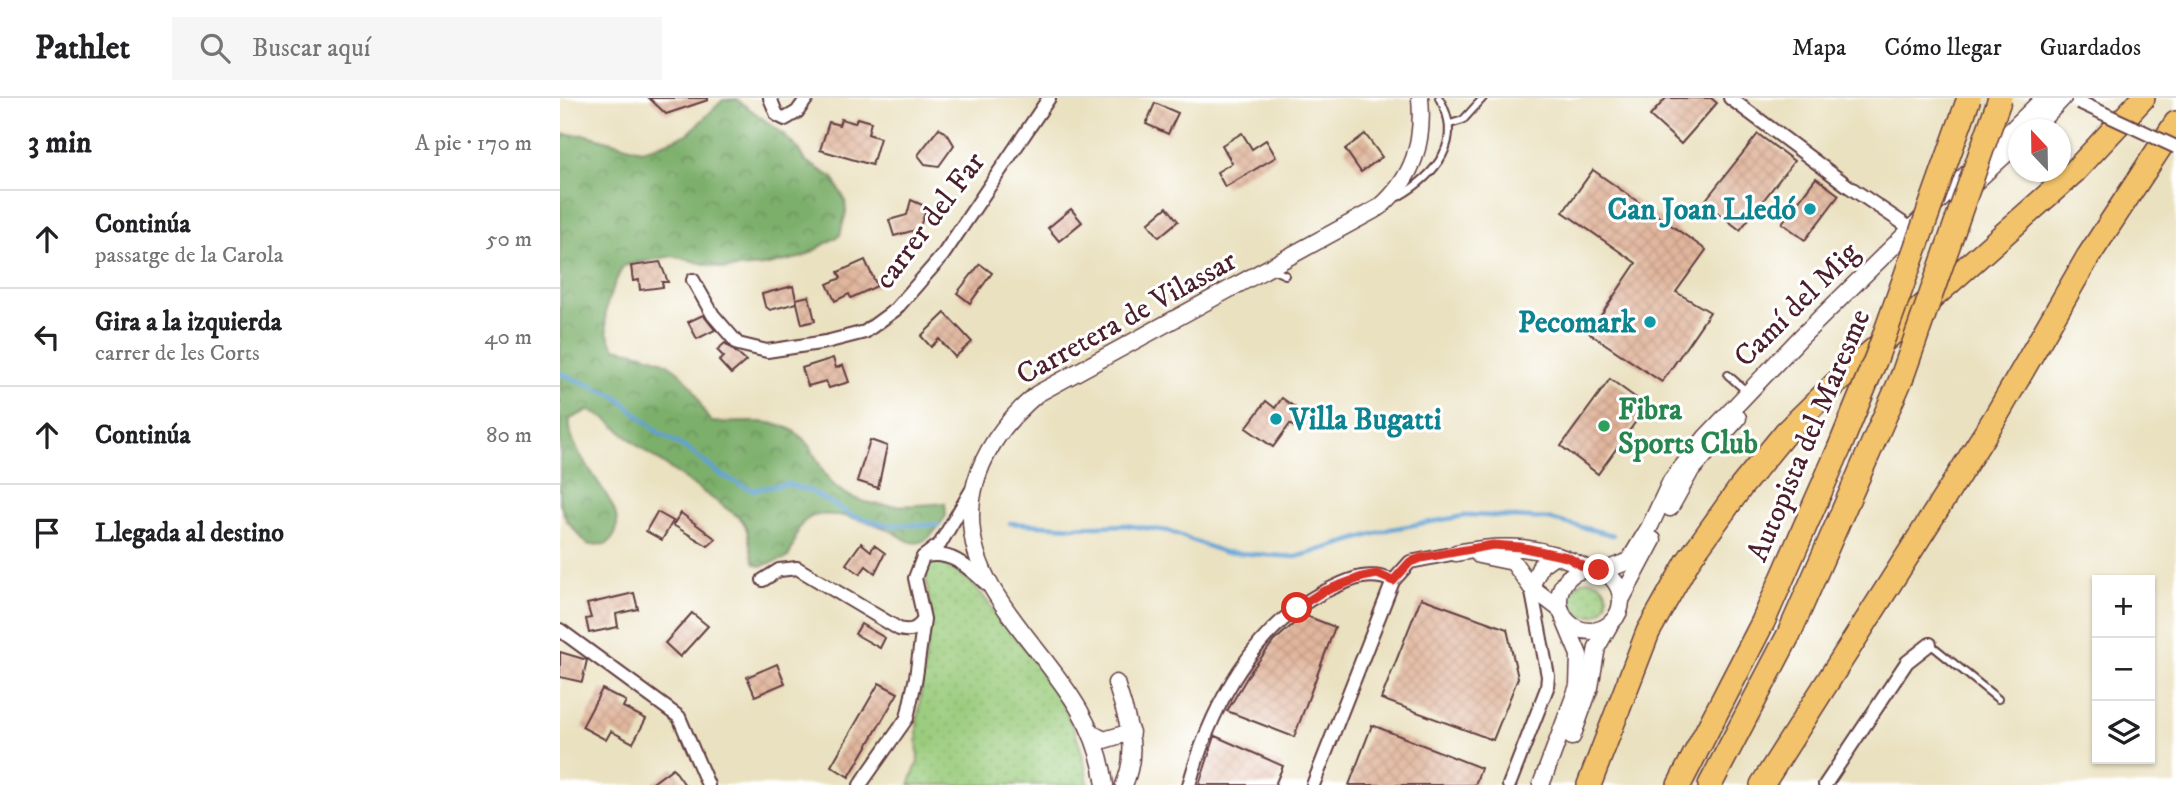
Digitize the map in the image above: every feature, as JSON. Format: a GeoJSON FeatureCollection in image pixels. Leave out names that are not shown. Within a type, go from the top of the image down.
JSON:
{"type":"FeatureCollection","features":[{"type":"Feature","properties":{"kind":"highway","name":"Autopista del Maresme"},"geometry":{"type":"LineString","coordinates":[[1679,785],[1763,622],[1839,449],[1877,356],[1969,98]]}},
{"type":"Feature","properties":{"kind":"highway","name":"Autopista del Maresme"},"geometry":{"type":"LineString","coordinates":[[1710,785],[1789,634],[1902,377],[2000,98]]}},
{"type":"Feature","properties":{"kind":"highway"},"geometry":{"type":"LineString","coordinates":[[1588,785],[1647,632],[1688,561],[1741,487],[1786,432],[1823,395],[2075,171],[2143,98]]}},
{"type":"Feature","properties":{"kind":"highway"},"geometry":{"type":"LineString","coordinates":[[1762,785],[1995,418],[2088,257],[2176,123]]}},
{"type":"Feature","properties":{"kind":"street"},"geometry":{"type":"LineString","coordinates":[[770,98],[777,115],[785,119],[797,112],[807,98]]}},
{"type":"Feature","properties":{"kind":"street","name":"carrer del Far"},"geometry":{"type":"LineString","coordinates":[[693,279],[713,315],[738,344],[767,351],[826,342],[865,332],[895,310],[943,255],[1049,98]]}},
{"type":"Feature","properties":{"kind":"street","name":"Carretera de Vilassar"},"geometry":{"type":"LineString","coordinates":[[1105,785],[1093,734],[1068,688],[993,590],[980,565],[972,538],[970,509],[984,456],[1000,430],[1037,394],[1278,272],[1380,207],[1398,191],[1412,169],[1422,119],[1420,98]]}},
{"type":"Feature","properties":{"kind":"street"},"geometry":{"type":"LineString","coordinates":[[1730,98],[1848,186],[1910,228]]}},
{"type":"Feature","properties":{"kind":"street","name":"Camí del Mig"},"geometry":{"type":"LineString","coordinates":[[2032,119],[2044,98]]}},
{"type":"Feature","properties":{"kind":"street","name":"Camí del Mig"},"geometry":{"type":"LineString","coordinates":[[2034,119],[2054,98]]}},
{"type":"Feature","properties":{"kind":"street","name":"Camí del Mig"},"geometry":{"type":"LineString","coordinates":[[2036,119],[2063,98]]}},
{"type":"Feature","properties":{"kind":"street"},"geometry":{"type":"LineString","coordinates":[[2075,100],[2176,147]]}},
{"type":"Feature","properties":{"kind":"street","name":"Camí del Mig"},"geometry":{"type":"LineString","coordinates":[[1595,570],[1629,561],[1650,526],[1671,481],[1706,437],[1910,228],[2008,142]]}},
{"type":"Feature","properties":{"kind":"street","name":"Camí del Mig"},"geometry":{"type":"LineString","coordinates":[[1621,600],[1685,479],[1743,412],[1901,249],[2008,152]]}},
{"type":"Feature","properties":{"kind":"street"},"geometry":{"type":"LineString","coordinates":[[860,785],[907,718],[924,619],[915,578],[922,557],[940,544],[975,484]]}},
{"type":"Feature","properties":{"kind":"street"},"geometry":{"type":"LineString","coordinates":[[1313,785],[1393,581],[1410,562],[1493,545],[1520,547],[1555,555],[1595,570],[1615,580],[1621,600],[1618,613],[1597,647],[1582,712],[1552,785]]}},
{"type":"Feature","properties":{"kind":"street"},"geometry":{"type":"LineString","coordinates":[[922,557],[939,553],[956,558],[993,590]]}},
{"type":"Feature","properties":{"kind":"street"},"geometry":{"type":"LineString","coordinates":[[1456,553],[1495,556],[1513,562],[1531,587],[1571,625],[1590,632],[1610,624]]}},
{"type":"Feature","properties":{"kind":"street"},"geometry":{"type":"LineString","coordinates":[[1508,785],[1547,688],[1548,676],[1531,587],[1541,565],[1555,555]]}},
{"type":"Feature","properties":{"kind":"street"},"geometry":{"type":"LineString","coordinates":[[763,580],[779,570],[797,568],[899,629],[907,632],[918,628],[924,619]]}},
{"type":"Feature","properties":{"kind":"street"},"geometry":{"type":"LineString","coordinates":[[1541,785],[1578,686],[1579,655],[1562,614],[1559,591],[1564,582],[1579,570],[1595,570]]}},
{"type":"Feature","properties":{"kind":"street"},"geometry":{"type":"LineString","coordinates":[[1189,785],[1213,717],[1238,673],[1277,625],[1314,597],[1343,583],[1377,574],[1393,581]]}},
{"type":"Feature","properties":{"kind":"street"},"geometry":{"type":"LineString","coordinates":[[560,630],[679,717],[708,785]]}},
{"type":"Feature","properties":{"kind":"street"},"geometry":{"type":"LineString","coordinates":[[1825,785],[1907,662],[1930,644]]}},
{"type":"Feature","properties":{"kind":"street"},"geometry":{"type":"LineString","coordinates":[[1116,683],[1131,732],[1132,765],[1124,785]]}},
{"type":"Feature","properties":{"kind":"street"},"geometry":{"type":"LineString","coordinates":[[1093,734],[1104,740],[1131,732]]}},
{"type":"Feature","properties":{"kind":"lane"},"geometry":{"type":"LineString","coordinates":[[1380,207],[1430,176],[1444,152],[1450,124],[1439,98]]}},
{"type":"Feature","properties":{"kind":"lane"},"geometry":{"type":"LineString","coordinates":[[1450,124],[1463,120],[1483,98]]}},
{"type":"Feature","properties":{"kind":"lane"},"geometry":{"type":"LineString","coordinates":[[1728,375],[1748,392],[1743,412]]}},
{"type":"Feature","properties":{"kind":"lane"},"geometry":{"type":"LineString","coordinates":[[1930,644],[1998,699]]}},
{"type":"Feature","properties":{"kind":"green space"},"geometry":{"type":"Polygon","coordinates":[[[736,99],[781,132],[798,149],[804,160],[833,178],[845,200],[846,212],[840,235],[803,257],[764,266],[725,269],[672,256],[623,266],[609,296],[605,317],[609,338],[615,348],[649,356],[678,371],[694,390],[703,411],[712,422],[777,424],[793,431],[809,446],[833,485],[846,495],[861,501],[895,506],[945,503],[946,516],[924,540],[910,542],[887,529],[851,517],[814,516],[802,523],[787,558],[761,566],[755,564],[746,528],[740,518],[638,446],[607,419],[589,410],[570,419],[571,435],[610,502],[616,517],[616,531],[607,544],[588,545],[567,521],[560,504],[560,134],[587,135],[641,150],[688,134],[723,100],[736,99]]]}},
{"type":"Feature","properties":{"kind":"green space"},"geometry":{"type":"Polygon","coordinates":[[[939,561],[961,574],[976,588],[1042,670],[1072,725],[1088,785],[909,785],[918,762],[917,724],[931,615],[925,572],[928,562],[939,561]]]}},
{"type":"Feature","properties":{"kind":"green space"},"geometry":{"type":"Polygon","coordinates":[[[1589,580],[1602,585],[1607,598],[1602,611],[1589,616],[1576,611],[1571,598],[1576,585],[1589,580]]]}},
{"type":"Feature","properties":{"kind":"building"},"geometry":{"type":"Polygon","coordinates":[[[649,98],[708,98],[708,100],[666,114],[649,98]]]}},
{"type":"Feature","properties":{"kind":"building"},"geometry":{"type":"Polygon","coordinates":[[[1666,98],[1711,98],[1717,103],[1681,144],[1650,116],[1666,98]]]}},
{"type":"Feature","properties":{"kind":"building"},"geometry":{"type":"Polygon","coordinates":[[[1155,103],[1178,113],[1168,134],[1146,124],[1155,103]]]}},
{"type":"Feature","properties":{"kind":"building"},"geometry":{"type":"Polygon","coordinates":[[[857,118],[871,122],[868,134],[880,138],[872,165],[820,150],[829,122],[839,125],[841,119],[855,123],[857,118]]]}},
{"type":"Feature","properties":{"kind":"building"},"geometry":{"type":"Polygon","coordinates":[[[939,128],[948,135],[954,145],[939,166],[925,164],[918,155],[939,128]]]}},
{"type":"Feature","properties":{"kind":"building"},"geometry":{"type":"Polygon","coordinates":[[[1242,133],[1252,149],[1266,140],[1276,157],[1225,187],[1217,172],[1232,163],[1222,145],[1242,133]]]}},
{"type":"Feature","properties":{"kind":"building"},"geometry":{"type":"Polygon","coordinates":[[[1365,134],[1382,157],[1361,172],[1345,149],[1365,134]]]}},
{"type":"Feature","properties":{"kind":"building"},"geometry":{"type":"Polygon","coordinates":[[[1758,134],[1794,161],[1740,230],[1704,202],[1758,134]]]}},
{"type":"Feature","properties":{"kind":"building"},"geometry":{"type":"Polygon","coordinates":[[[1593,170],[1706,250],[1676,292],[1710,312],[1662,382],[1589,333],[1636,263],[1563,212],[1593,170]]]}},
{"type":"Feature","properties":{"kind":"building","name":"Can Joan Lledó"},"geometry":{"type":"Polygon","coordinates":[[[1816,178],[1839,195],[1805,240],[1782,223],[1816,178]]]}},
{"type":"Feature","properties":{"kind":"building"},"geometry":{"type":"Polygon","coordinates":[[[911,200],[927,207],[919,229],[894,236],[889,220],[907,215],[911,200]]]}},
{"type":"Feature","properties":{"kind":"building"},"geometry":{"type":"Polygon","coordinates":[[[1167,207],[1178,221],[1159,237],[1148,223],[1167,207]]]}},
{"type":"Feature","properties":{"kind":"building"},"geometry":{"type":"Polygon","coordinates":[[[1071,209],[1082,222],[1059,241],[1048,228],[1071,209]]]}},
{"type":"Feature","properties":{"kind":"building"},"geometry":{"type":"Polygon","coordinates":[[[865,260],[877,286],[851,298],[849,294],[835,301],[827,284],[841,278],[838,272],[865,260]]]}},
{"type":"Feature","properties":{"kind":"building"},"geometry":{"type":"Polygon","coordinates":[[[660,262],[668,282],[662,282],[663,287],[640,290],[639,280],[633,281],[631,266],[660,262]]]}},
{"type":"Feature","properties":{"kind":"building"},"geometry":{"type":"Polygon","coordinates":[[[980,264],[992,273],[970,303],[957,293],[980,264]]]}},
{"type":"Feature","properties":{"kind":"building"},"geometry":{"type":"Polygon","coordinates":[[[793,286],[797,303],[770,310],[765,306],[762,294],[793,286]]]}},
{"type":"Feature","properties":{"kind":"building"},"geometry":{"type":"Polygon","coordinates":[[[809,296],[815,321],[802,324],[796,299],[809,296]]]}},
{"type":"Feature","properties":{"kind":"building"},"geometry":{"type":"Polygon","coordinates":[[[945,313],[972,342],[955,357],[939,339],[931,347],[921,336],[945,313]]]}},
{"type":"Feature","properties":{"kind":"building"},"geometry":{"type":"Polygon","coordinates":[[[703,315],[715,330],[697,339],[688,322],[703,315]]]}},
{"type":"Feature","properties":{"kind":"building"},"geometry":{"type":"Polygon","coordinates":[[[725,343],[746,361],[731,374],[719,361],[724,357],[717,350],[725,343]]]}},
{"type":"Feature","properties":{"kind":"building"},"geometry":{"type":"Polygon","coordinates":[[[833,358],[836,368],[843,365],[849,382],[829,388],[826,381],[808,386],[802,368],[833,358]]]}},
{"type":"Feature","properties":{"kind":"building","name":"Fibra Sports Club"},"geometry":{"type":"Polygon","coordinates":[[[1610,379],[1647,406],[1598,474],[1561,446],[1610,379]]]}},
{"type":"Feature","properties":{"kind":"building","name":"Villa Bugatti"},"geometry":{"type":"Polygon","coordinates":[[[1282,398],[1304,414],[1294,427],[1290,424],[1273,447],[1246,428],[1266,401],[1275,408],[1282,398]]]}},
{"type":"Feature","properties":{"kind":"building"},"geometry":{"type":"Polygon","coordinates":[[[870,440],[887,446],[878,488],[857,481],[870,440]]]}},
{"type":"Feature","properties":{"kind":"building"},"geometry":{"type":"Polygon","coordinates":[[[657,512],[673,521],[662,540],[646,531],[657,512]]]}},
{"type":"Feature","properties":{"kind":"building"},"geometry":{"type":"Polygon","coordinates":[[[681,513],[716,539],[708,546],[673,525],[681,513]]]}},
{"type":"Feature","properties":{"kind":"building"},"geometry":{"type":"Polygon","coordinates":[[[861,543],[871,551],[874,545],[885,553],[875,573],[866,566],[860,574],[846,564],[861,543]]]}},
{"type":"Feature","properties":{"kind":"building"},"geometry":{"type":"Polygon","coordinates":[[[634,593],[638,609],[616,614],[618,627],[589,633],[586,619],[591,618],[587,604],[634,593]]]}},
{"type":"Feature","properties":{"kind":"building"},"geometry":{"type":"Polygon","coordinates":[[[1421,598],[1507,629],[1518,678],[1493,740],[1381,699],[1421,598]]]}},
{"type":"Feature","properties":{"kind":"building"},"geometry":{"type":"Polygon","coordinates":[[[692,613],[708,626],[680,657],[665,643],[692,613]]]}},
{"type":"Feature","properties":{"kind":"building"},"geometry":{"type":"Polygon","coordinates":[[[1304,615],[1335,627],[1294,737],[1227,711],[1251,671],[1274,641],[1304,615]]]}},
{"type":"Feature","properties":{"kind":"building"},"geometry":{"type":"Polygon","coordinates":[[[861,624],[885,638],[880,648],[855,634],[861,624]]]}},
{"type":"Feature","properties":{"kind":"building"},"geometry":{"type":"Polygon","coordinates":[[[560,652],[587,660],[582,682],[560,677],[560,652]]]}},
{"type":"Feature","properties":{"kind":"building"},"geometry":{"type":"Polygon","coordinates":[[[777,664],[785,683],[755,696],[747,677],[777,664]]]}},
{"type":"Feature","properties":{"kind":"building"},"geometry":{"type":"Polygon","coordinates":[[[879,683],[898,693],[849,777],[831,766],[879,683]]]}},
{"type":"Feature","properties":{"kind":"building"},"geometry":{"type":"Polygon","coordinates":[[[602,689],[626,701],[623,707],[646,719],[633,743],[611,731],[606,740],[582,727],[602,689]]]}},
{"type":"Feature","properties":{"kind":"building"},"geometry":{"type":"Polygon","coordinates":[[[1372,725],[1481,768],[1475,785],[1349,785],[1372,725]]]}},
{"type":"Feature","properties":{"kind":"building"},"geometry":{"type":"Polygon","coordinates":[[[1215,736],[1283,766],[1275,785],[1199,785],[1215,736]]]}},
{"type":"Feature","properties":{"kind":"building"},"geometry":{"type":"Polygon","coordinates":[[[673,768],[685,785],[650,785],[673,768]]]}},
{"type":"Feature","properties":{"kind":"waterway"},"geometry":{"type":"LineString","coordinates":[[560,373],[616,396],[659,433],[689,450],[721,475],[752,490],[787,484],[810,491],[853,516],[887,525],[938,525]]}},
{"type":"Feature","properties":{"kind":"waterway"},"geometry":{"type":"LineString","coordinates":[[1010,523],[1072,527],[1125,525],[1168,531],[1223,552],[1296,557],[1391,529],[1470,515],[1549,519],[1613,535]]}},
{"type":"Feature","properties":{"kind":"place","name":"Can Joan Lledó"},"geometry":{"type":"Point","coordinates":[1810,209]}},
{"type":"Feature","properties":{"kind":"place","name":"Pecomark"},"geometry":{"type":"Point","coordinates":[1650,322]}},
{"type":"Feature","properties":{"kind":"place","name":"Villa Bugatti"},"geometry":{"type":"Point","coordinates":[1276,419]}},
{"type":"Feature","properties":{"kind":"place","name":"Fibra Sports Club"},"geometry":{"type":"Point","coordinates":[1604,426]}},
{"type":"Feature","properties":{"kind":"route"},"geometry":{"type":"LineString","coordinates":[[1297,608],[1322,592],[1343,583],[1377,574],[1393,581],[1410,562],[1421,558],[1493,545],[1520,547],[1567,557],[1588,569],[1599,570]]}}]}
